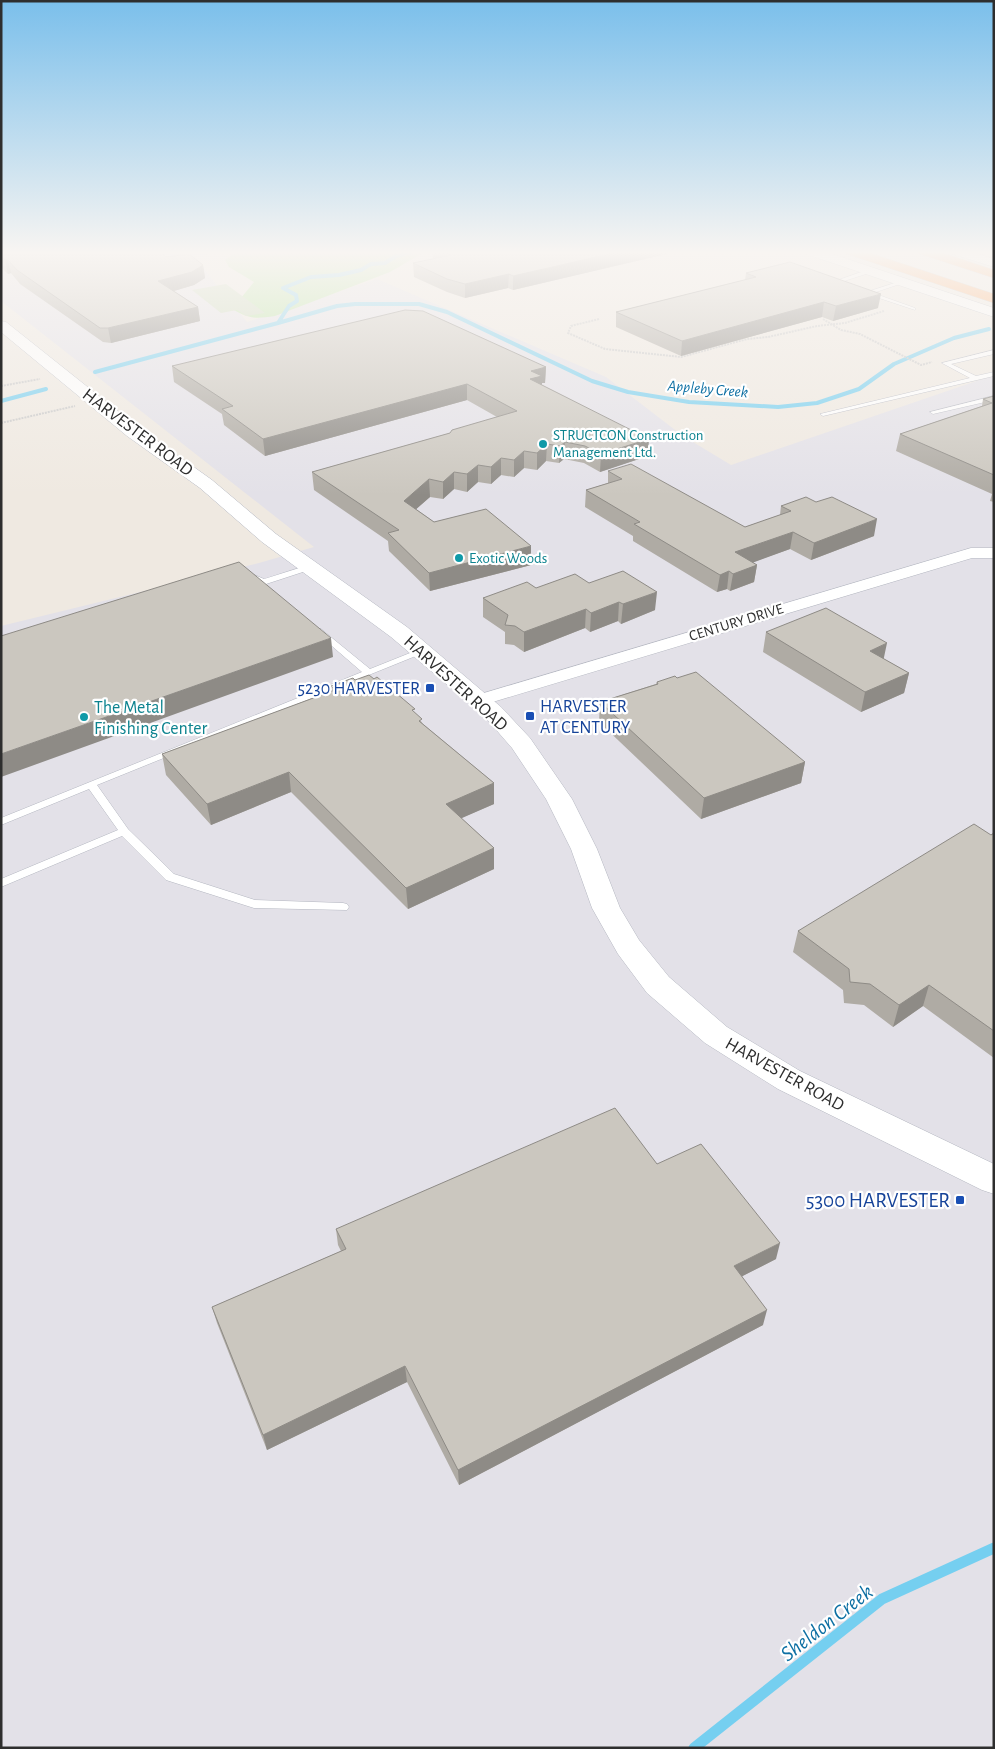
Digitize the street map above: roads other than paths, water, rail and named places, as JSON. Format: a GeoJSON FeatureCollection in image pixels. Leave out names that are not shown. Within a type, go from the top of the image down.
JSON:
{"type":"FeatureCollection","features":[{"type":"Feature","properties":{"kind":"main road","name":"HARVESTER ROAD"},"geometry":{"type":"LineString","coordinates":[[9,332],[133,432],[206,484],[269,538],[398,631],[480,700],[521,743],[559,799],[584,849],[610,916],[628,947],[658,985],[716,1035],[789,1080],[994,1180]]}},
{"type":"Feature","properties":{"kind":"street","name":"CENTURY DRIVE"},"geometry":{"type":"LineString","coordinates":[[480,700],[953,558],[971,553],[994,553]]}},
{"type":"Feature","properties":{"kind":"lane"},"geometry":{"type":"LineString","coordinates":[[975,378],[946,363],[994,352]]}},
{"type":"Feature","properties":{"kind":"lane"},"geometry":{"type":"LineString","coordinates":[[823,414],[994,374]]}},
{"type":"Feature","properties":{"kind":"lane"},"geometry":{"type":"LineString","coordinates":[[933,412],[994,398]]}},
{"type":"Feature","properties":{"kind":"lane"},"geometry":{"type":"LineString","coordinates":[[263,582],[309,567]]}},
{"type":"Feature","properties":{"kind":"lane"},"geometry":{"type":"LineString","coordinates":[[240,575],[247,574],[270,588]]}},
{"type":"Feature","properties":{"kind":"lane"},"geometry":{"type":"LineString","coordinates":[[316,627],[368,672]]}},
{"type":"Feature","properties":{"kind":"lane"},"geometry":{"type":"LineString","coordinates":[[1,822],[422,651]]}},
{"type":"Feature","properties":{"kind":"lane"},"geometry":{"type":"LineString","coordinates":[[91,784],[124,831],[170,877],[254,904],[343,907]]}},
{"type":"Feature","properties":{"kind":"lane"},"geometry":{"type":"LineString","coordinates":[[1,883],[124,831]]}},
{"type":"Feature","properties":{"kind":"waterway","name":"Appleby Creek"},"geometry":{"type":"LineString","coordinates":[[95,372],[246,332]]}},
{"type":"Feature","properties":{"kind":"waterway","name":"Appleby Creek"},"geometry":{"type":"LineString","coordinates":[[488,332],[592,381],[628,392],[689,402],[778,407],[817,403],[859,389],[894,364],[954,338],[979,332]]}},
{"type":"Feature","properties":{"kind":"waterway","name":"Appleby Creek"},"geometry":{"type":"LineString","coordinates":[[1,401],[46,389]]}},
{"type":"Feature","properties":{"kind":"waterway","name":"Sheldon Creek"},"geometry":{"type":"LineString","coordinates":[[694,1748],[882,1599],[994,1548]]}},
{"type":"Feature","properties":{"kind":"place","name":"STRUCTCON Construction Management Ltd."},"geometry":{"type":"Point","coordinates":[543,444]}},
{"type":"Feature","properties":{"kind":"place","name":"Exotic Woods"},"geometry":{"type":"Point","coordinates":[459,558]}},
{"type":"Feature","properties":{"kind":"place","name":"5230 HARVESTER"},"geometry":{"type":"Point","coordinates":[430,688]}},
{"type":"Feature","properties":{"kind":"place","name":"HARVESTER AT CENTURY"},"geometry":{"type":"Point","coordinates":[530,716]}},
{"type":"Feature","properties":{"kind":"place","name":"The Metal Finishing Center"},"geometry":{"type":"Point","coordinates":[84,717]}},
{"type":"Feature","properties":{"kind":"place","name":"5300 HARVESTER"},"geometry":{"type":"Point","coordinates":[960,1200]}}]}
